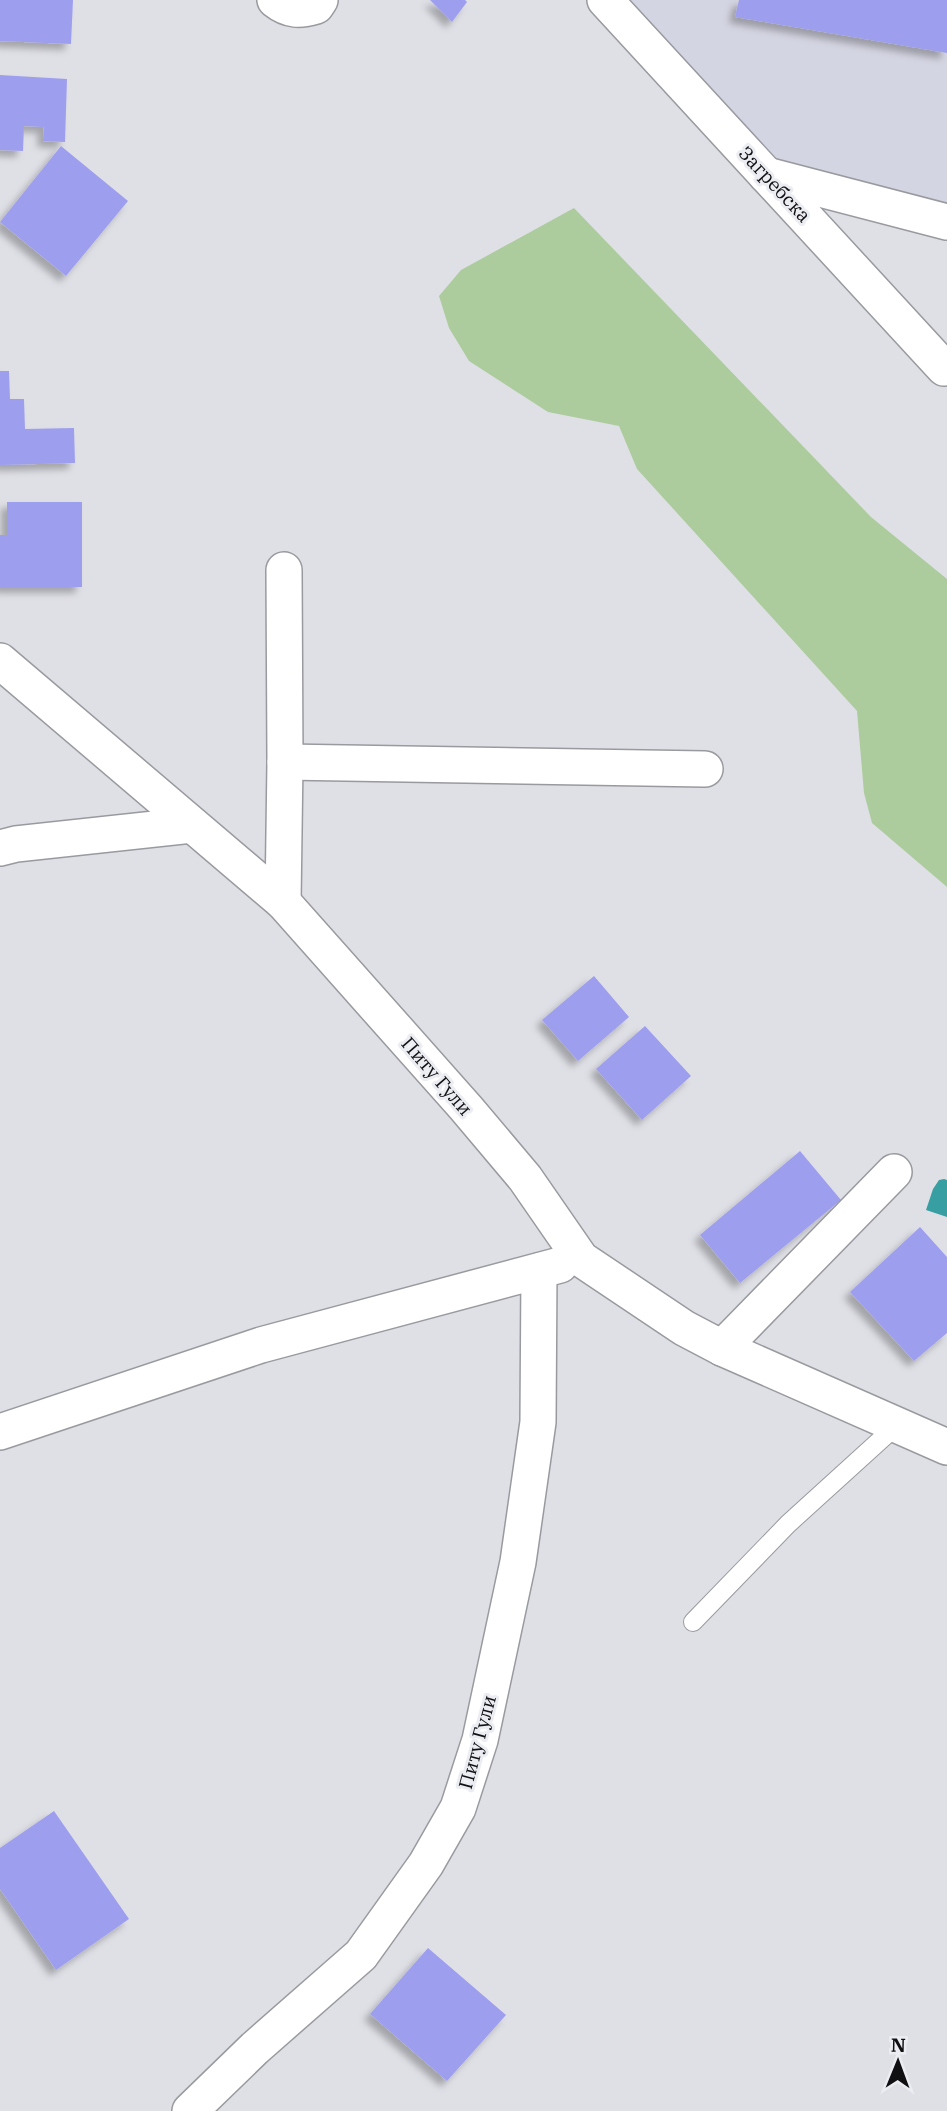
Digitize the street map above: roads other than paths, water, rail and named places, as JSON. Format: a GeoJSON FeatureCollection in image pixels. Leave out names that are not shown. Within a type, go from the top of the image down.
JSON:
{"type":"FeatureCollection","features":[{"type":"Feature","properties":{"kind":"street"},"geometry":{"type":"LineString","coordinates":[[275,0],[289,9],[300,11],[316,6],[320,0]]}},
{"type":"Feature","properties":{"kind":"street","name":"Загребска"},"geometry":{"type":"LineString","coordinates":[[605,0],[944,368]]}},
{"type":"Feature","properties":{"kind":"street"},"geometry":{"type":"LineString","coordinates":[[766,175],[947,222]]}},
{"type":"Feature","properties":{"kind":"street"},"geometry":{"type":"LineString","coordinates":[[283,902],[284,570]]}},
{"type":"Feature","properties":{"kind":"street","name":"Питу Гули"},"geometry":{"type":"LineString","coordinates":[[0,662],[283,902],[525,1178],[581,1259],[684,1328],[722,1348],[947,1447]]}},
{"type":"Feature","properties":{"kind":"street"},"geometry":{"type":"LineString","coordinates":[[285,762],[705,769]]}},
{"type":"Feature","properties":{"kind":"street"},"geometry":{"type":"LineString","coordinates":[[0,848],[192,825]]}},
{"type":"Feature","properties":{"kind":"street"},"geometry":{"type":"LineString","coordinates":[[722,1348],[894,1172]]}},
{"type":"Feature","properties":{"kind":"street"},"geometry":{"type":"LineString","coordinates":[[0,1432],[261,1345],[581,1259]]}},
{"type":"Feature","properties":{"kind":"street","name":"Питу Гули"},"geometry":{"type":"LineString","coordinates":[[190,2111],[255,2048],[361,1955],[426,1864],[458,1808],[480,1740],[518,1562],[538,1422],[539,1271]]}},
{"type":"Feature","properties":{"kind":"lane"},"geometry":{"type":"LineString","coordinates":[[693,1622],[788,1524],[897,1424]]}},
{"type":"Feature","properties":{"kind":"water"},"geometry":{"type":"Polygon","coordinates":[[[939,1180],[947,1180],[947,1217],[926,1210],[933,1189],[939,1180]]]}}]}
